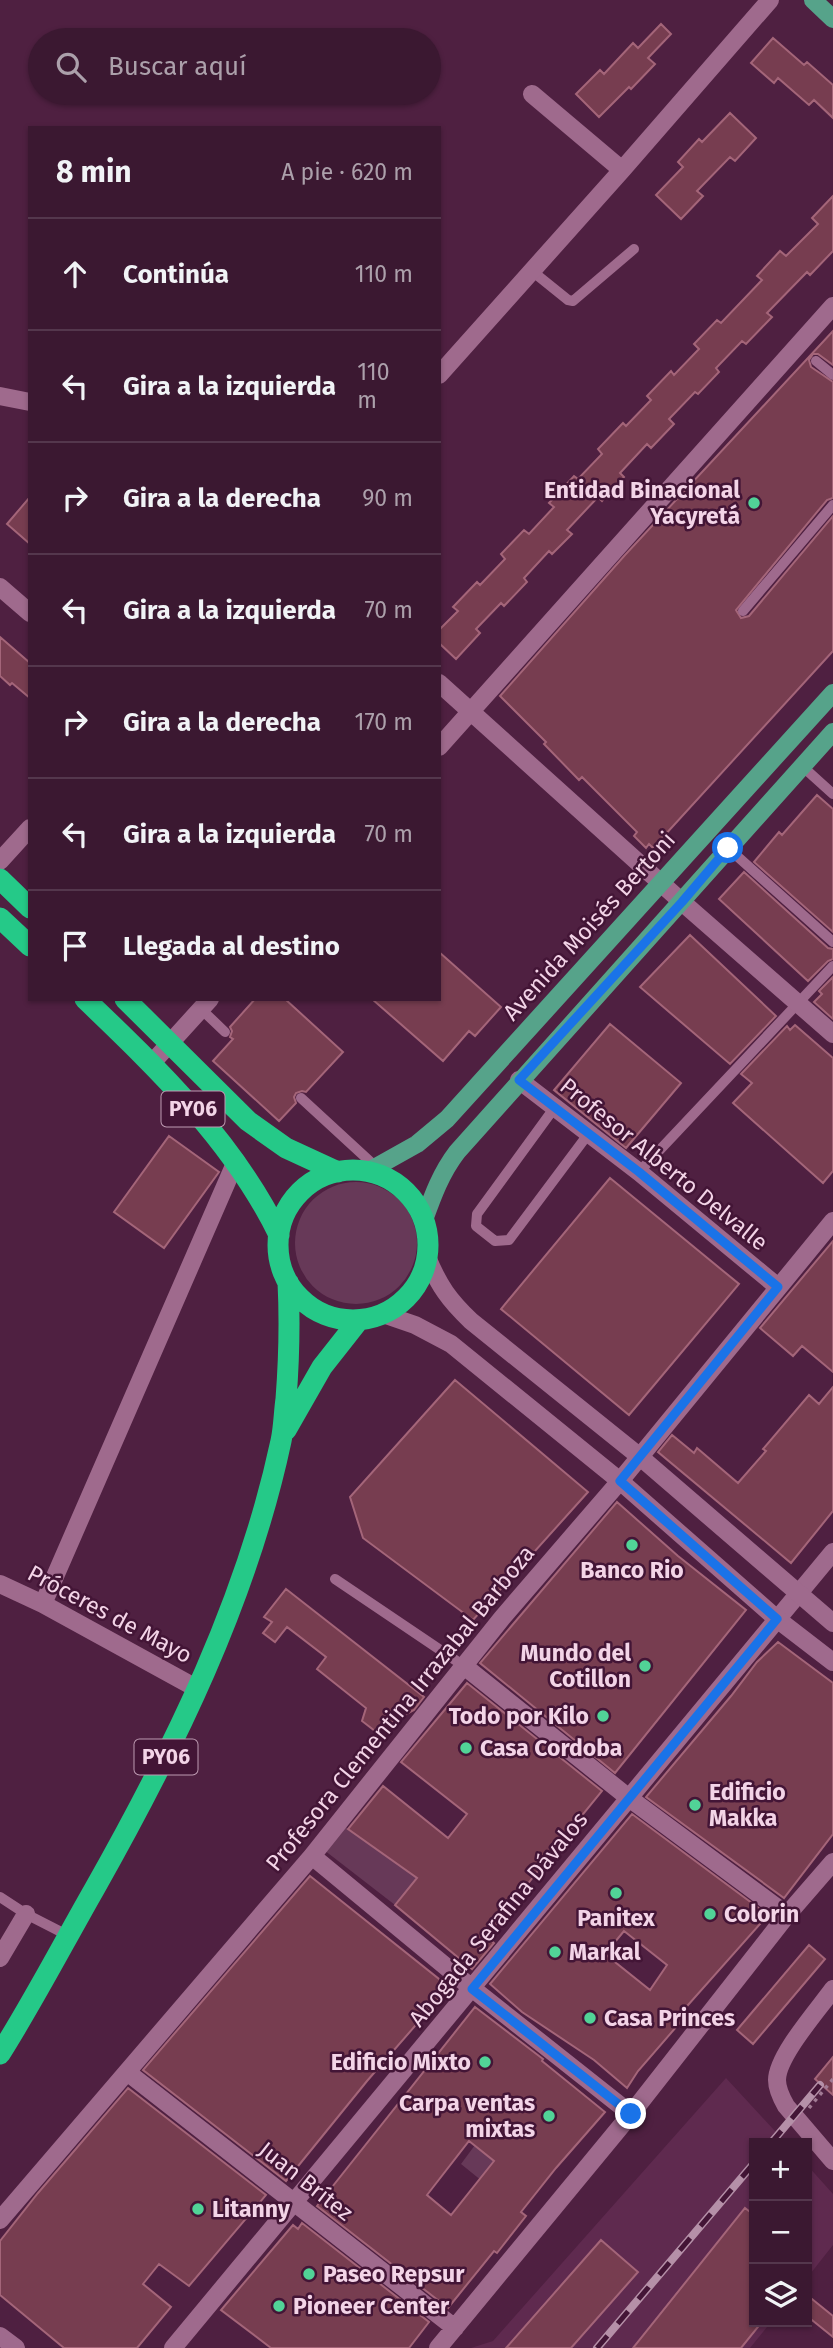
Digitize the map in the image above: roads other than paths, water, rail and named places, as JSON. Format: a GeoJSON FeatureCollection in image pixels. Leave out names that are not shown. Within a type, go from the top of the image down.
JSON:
{"type":"FeatureCollection","features":[{"type":"Feature","properties":{"kind":"highway"},"geometry":{"type":"LineString","coordinates":[[0,879],[28,906]]}},
{"type":"Feature","properties":{"kind":"highway"},"geometry":{"type":"LineString","coordinates":[[0,918],[28,944]]}},
{"type":"Feature","properties":{"kind":"highway","name":"PY06"},"geometry":{"type":"LineString","coordinates":[[87,1001],[152,1063],[236,1161],[264,1204],[279,1235]]}},
{"type":"Feature","properties":{"kind":"highway","name":"PY06"},"geometry":{"type":"LineString","coordinates":[[127,1001],[248,1121],[297,1154],[338,1172]]}},
{"type":"Feature","properties":{"kind":"highway","name":"PY06"},"geometry":{"type":"LineString","coordinates":[[371,1170],[402,1188],[415,1203],[424,1220],[429,1245],[427,1258],[416,1287],[401,1303],[383,1314],[359,1320],[335,1318],[313,1308],[288,1282],[280,1259],[279,1235],[289,1207],[302,1191],[319,1179],[338,1172],[371,1170]]}},
{"type":"Feature","properties":{"kind":"highway","name":"PY06"},"geometry":{"type":"LineString","coordinates":[[0,2054],[138,1814],[239,1590],[256,1541],[282,1438],[289,1351],[288,1282]]}},
{"type":"Feature","properties":{"kind":"highway","name":"PY06"},"geometry":{"type":"LineString","coordinates":[[282,1438],[322,1367],[359,1320]]}},
{"type":"Feature","properties":{"kind":"main road"},"geometry":{"type":"LineString","coordinates":[[813,0],[833,19]]}},
{"type":"Feature","properties":{"kind":"main road","name":"Avenida Moisés Bertoni"},"geometry":{"type":"LineString","coordinates":[[371,1170],[416,1144],[447,1119],[831,699]]}},
{"type":"Feature","properties":{"kind":"main road"},"geometry":{"type":"LineString","coordinates":[[424,1220],[444,1169],[519,1080],[833,732]]}},
{"type":"Feature","properties":{"kind":"street"},"geometry":{"type":"LineString","coordinates":[[441,373],[770,0]]}},
{"type":"Feature","properties":{"kind":"street"},"geometry":{"type":"LineString","coordinates":[[532,94],[622,170]]}},
{"type":"Feature","properties":{"kind":"street"},"geometry":{"type":"LineString","coordinates":[[441,745],[833,306]]}},
{"type":"Feature","properties":{"kind":"street"},"geometry":{"type":"LineString","coordinates":[[0,396],[28,402]]}},
{"type":"Feature","properties":{"kind":"street"},"geometry":{"type":"LineString","coordinates":[[0,587],[28,611]]}},
{"type":"Feature","properties":{"kind":"street"},"geometry":{"type":"LineString","coordinates":[[441,685],[833,1034]]}},
{"type":"Feature","properties":{"kind":"street"},"geometry":{"type":"LineString","coordinates":[[0,861],[28,830]]}},
{"type":"Feature","properties":{"kind":"street"},"geometry":{"type":"LineString","coordinates":[[152,1063],[205,1004]]}},
{"type":"Feature","properties":{"kind":"street","name":"Profesor Alberto Delvalle"},"geometry":{"type":"LineString","coordinates":[[519,1080],[639,1172],[778,1287]]}},
{"type":"Feature","properties":{"kind":"street"},"geometry":{"type":"LineString","coordinates":[[43,1604],[236,1161]]}},
{"type":"Feature","properties":{"kind":"street","name":"Profesora Clementina Irrazabal Barboza"},"geometry":{"type":"LineString","coordinates":[[0,2220],[312,1856],[464,1666],[833,1221]]}},
{"type":"Feature","properties":{"kind":"street"},"geometry":{"type":"LineString","coordinates":[[427,1258],[437,1282],[464,1315],[639,1456],[833,1623]]}},
{"type":"Feature","properties":{"kind":"street"},"geometry":{"type":"LineString","coordinates":[[383,1314],[415,1325],[451,1345],[620,1481],[777,1619],[833,1661]]}},
{"type":"Feature","properties":{"kind":"street","name":"Abogada Serafina Dávalos"},"geometry":{"type":"LineString","coordinates":[[173,2348],[833,1552]]}},
{"type":"Feature","properties":{"kind":"street","name":"Próceres de Mayo"},"geometry":{"type":"LineString","coordinates":[[0,1584],[43,1604],[196,1688]]}},
{"type":"Feature","properties":{"kind":"street"},"geometry":{"type":"LineString","coordinates":[[464,1666],[629,1798],[787,1915]]}},
{"type":"Feature","properties":{"kind":"street"},"geometry":{"type":"LineString","coordinates":[[312,1856],[472,1989],[631,2114]]}},
{"type":"Feature","properties":{"kind":"street"},"geometry":{"type":"LineString","coordinates":[[438,2348],[631,2114],[787,1915],[833,1862]]}},
{"type":"Feature","properties":{"kind":"street"},"geometry":{"type":"LineString","coordinates":[[0,1958],[26,1914]]}},
{"type":"Feature","properties":{"kind":"street"},"geometry":{"type":"LineString","coordinates":[[833,1989],[781,2060],[777,2079],[781,2097],[833,2161]]}},
{"type":"Feature","properties":{"kind":"street","name":"Juan Brítez"},"geometry":{"type":"LineString","coordinates":[[127,2072],[455,2328]]}},
{"type":"Feature","properties":{"kind":"street"},"geometry":{"type":"LineString","coordinates":[[0,2336],[16,2348]]}},
{"type":"Feature","properties":{"kind":"lane"},"geometry":{"type":"LineString","coordinates":[[533,271],[568,300],[573,301],[634,249]]}},
{"type":"Feature","properties":{"kind":"lane"},"geometry":{"type":"LineString","coordinates":[[816,361],[833,375]]}},
{"type":"Feature","properties":{"kind":"lane"},"geometry":{"type":"LineString","coordinates":[[743,611],[833,505]]}},
{"type":"Feature","properties":{"kind":"lane"},"geometry":{"type":"LineString","coordinates":[[802,766],[833,794]]}},
{"type":"Feature","properties":{"kind":"lane"},"geometry":{"type":"LineString","coordinates":[[728,848],[833,942]]}},
{"type":"Feature","properties":{"kind":"lane"},"geometry":{"type":"LineString","coordinates":[[639,1172],[833,966]]}},
{"type":"Feature","properties":{"kind":"lane"},"geometry":{"type":"LineString","coordinates":[[205,1004],[225,1032]]}},
{"type":"Feature","properties":{"kind":"lane"},"geometry":{"type":"LineString","coordinates":[[301,1098],[371,1170]]}},
{"type":"Feature","properties":{"kind":"lane"},"geometry":{"type":"LineString","coordinates":[[555,1107],[477,1214],[476,1226],[495,1241],[509,1240],[589,1133]]}},
{"type":"Feature","properties":{"kind":"lane"},"geometry":{"type":"LineString","coordinates":[[335,1579],[464,1666]]}},
{"type":"Feature","properties":{"kind":"lane"},"geometry":{"type":"LineString","coordinates":[[0,1897],[69,1936]]}},
{"type":"Feature","properties":{"kind":"railway"},"geometry":{"type":"LineString","coordinates":[[775,2138],[820,2085]]}},
{"type":"Feature","properties":{"kind":"railway"},"geometry":{"type":"LineString","coordinates":[[597,2348],[749,2169]]}},
{"type":"Feature","properties":{"kind":"place","name":"Entidad Binacional Yacyretá"},"geometry":{"type":"Point","coordinates":[754,503]}},
{"type":"Feature","properties":{"kind":"place","name":"Banco Rio"},"geometry":{"type":"Point","coordinates":[632,1545]}},
{"type":"Feature","properties":{"kind":"place","name":"Mundo del Cotillon"},"geometry":{"type":"Point","coordinates":[645,1666]}},
{"type":"Feature","properties":{"kind":"place","name":"Todo por Kilo"},"geometry":{"type":"Point","coordinates":[603,1716]}},
{"type":"Feature","properties":{"kind":"place","name":"Casa Cordoba"},"geometry":{"type":"Point","coordinates":[466,1748]}},
{"type":"Feature","properties":{"kind":"place","name":"Edificio Makka"},"geometry":{"type":"Point","coordinates":[695,1805]}},
{"type":"Feature","properties":{"kind":"place","name":"Panitex"},"geometry":{"type":"Point","coordinates":[616,1893]}},
{"type":"Feature","properties":{"kind":"place","name":"Colorin"},"geometry":{"type":"Point","coordinates":[710,1914]}},
{"type":"Feature","properties":{"kind":"place","name":"Markal"},"geometry":{"type":"Point","coordinates":[555,1952]}},
{"type":"Feature","properties":{"kind":"place","name":"Casa Princes"},"geometry":{"type":"Point","coordinates":[590,2018]}},
{"type":"Feature","properties":{"kind":"place","name":"Edificio Mixto"},"geometry":{"type":"Point","coordinates":[485,2062]}},
{"type":"Feature","properties":{"kind":"place","name":"Carpa ventas mixtas"},"geometry":{"type":"Point","coordinates":[549,2116]}},
{"type":"Feature","properties":{"kind":"place","name":"Litanny"},"geometry":{"type":"Point","coordinates":[198,2209]}},
{"type":"Feature","properties":{"kind":"place","name":"Paseo Repsur"},"geometry":{"type":"Point","coordinates":[309,2274]}},
{"type":"Feature","properties":{"kind":"place","name":"Pioneer Center"},"geometry":{"type":"Point","coordinates":[279,2306]}}]}
